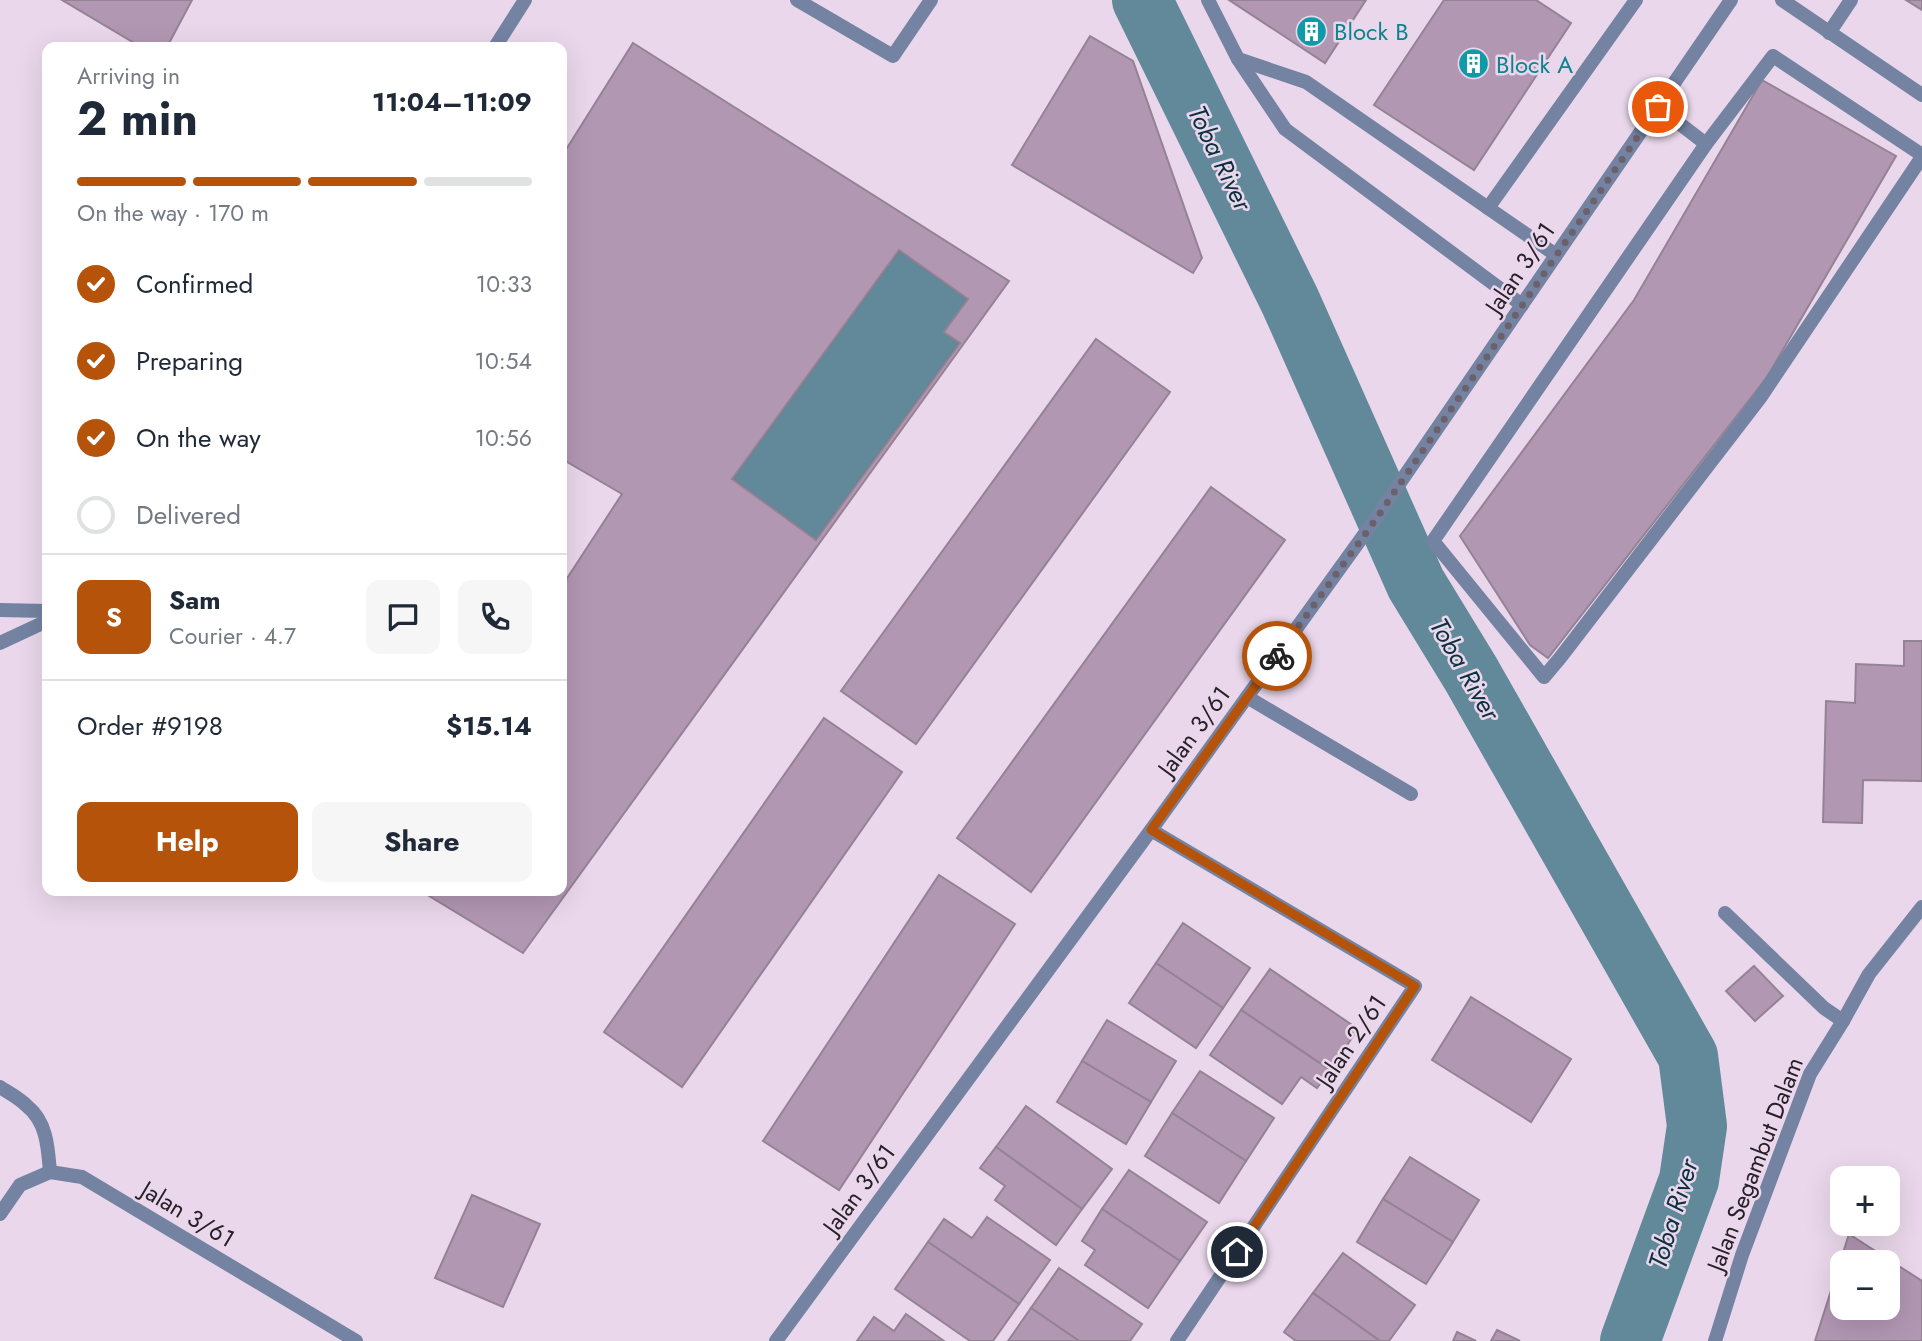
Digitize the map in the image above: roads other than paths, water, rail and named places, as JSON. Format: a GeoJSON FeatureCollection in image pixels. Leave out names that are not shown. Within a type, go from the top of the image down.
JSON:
{"type":"FeatureCollection","features":[{"type":"Feature","properties":{"kind":"street"},"geometry":{"type":"LineString","coordinates":[[498,42],[525,0]]}},
{"type":"Feature","properties":{"kind":"street"},"geometry":{"type":"LineString","coordinates":[[797,0],[893,56],[931,0]]}},
{"type":"Feature","properties":{"kind":"street"},"geometry":{"type":"LineString","coordinates":[[1208,0],[1238,60],[1285,129],[1522,305]]}},
{"type":"Feature","properties":{"kind":"street"},"geometry":{"type":"LineString","coordinates":[[1488,208],[1636,0]]}},
{"type":"Feature","properties":{"kind":"street","name":"Jalan 3/61"},"geometry":{"type":"LineString","coordinates":[[776,1341],[1376,519],[1731,0]]}},
{"type":"Feature","properties":{"kind":"street"},"geometry":{"type":"LineString","coordinates":[[1782,0],[1922,95]]}},
{"type":"Feature","properties":{"kind":"street"},"geometry":{"type":"LineString","coordinates":[[1829,33],[1851,0]]}},
{"type":"Feature","properties":{"kind":"street"},"geometry":{"type":"LineString","coordinates":[[1773,56],[1922,156],[1760,398],[1544,677],[1433,541],[1706,144],[1773,56]]}},
{"type":"Feature","properties":{"kind":"street"},"geometry":{"type":"LineString","coordinates":[[1238,60],[1306,82],[1556,255]]}},
{"type":"Feature","properties":{"kind":"street"},"geometry":{"type":"LineString","coordinates":[[1658,107],[1706,144]]}},
{"type":"Feature","properties":{"kind":"street"},"geometry":{"type":"LineString","coordinates":[[0,610],[42,611]]}},
{"type":"Feature","properties":{"kind":"street"},"geometry":{"type":"LineString","coordinates":[[0,643],[42,623]]}},
{"type":"Feature","properties":{"kind":"street"},"geometry":{"type":"LineString","coordinates":[[1247,696],[1411,794]]}},
{"type":"Feature","properties":{"kind":"street","name":"Jalan 2/61"},"geometry":{"type":"LineString","coordinates":[[1151,830],[1415,986],[1177,1341]]}},
{"type":"Feature","properties":{"kind":"street","name":"Jalan Segambut Dalam"},"geometry":{"type":"LineString","coordinates":[[1714,1341],[1742,1255],[1810,1074],[1869,974],[1922,907]]}},
{"type":"Feature","properties":{"kind":"street"},"geometry":{"type":"LineString","coordinates":[[1725,913],[1824,1008],[1843,1021]]}},
{"type":"Feature","properties":{"kind":"street"},"geometry":{"type":"LineString","coordinates":[[0,1087],[29,1106],[40,1121],[48,1143],[50,1171],[20,1185],[0,1214]]}},
{"type":"Feature","properties":{"kind":"street","name":"Jalan 3/61"},"geometry":{"type":"LineString","coordinates":[[50,1171],[82,1177],[356,1341]]}},
{"type":"Feature","properties":{"kind":"water"},"geometry":{"type":"Polygon","coordinates":[[[899,250],[968,299],[945,332],[960,343],[816,540],[732,479],[899,250]]]}},
{"type":"Feature","properties":{"kind":"waterway","name":"Toba River"},"geometry":{"type":"LineString","coordinates":[[1142,0],[1290,301],[1416,584],[1471,674],[1688,1056],[1697,1126],[1689,1180],[1630,1341]]}},
{"type":"Feature","properties":{"kind":"place","name":"Block B"},"geometry":{"type":"Point","coordinates":[1311,31]}},
{"type":"Feature","properties":{"kind":"place","name":"Block A"},"geometry":{"type":"Point","coordinates":[1473,64]}}]}
